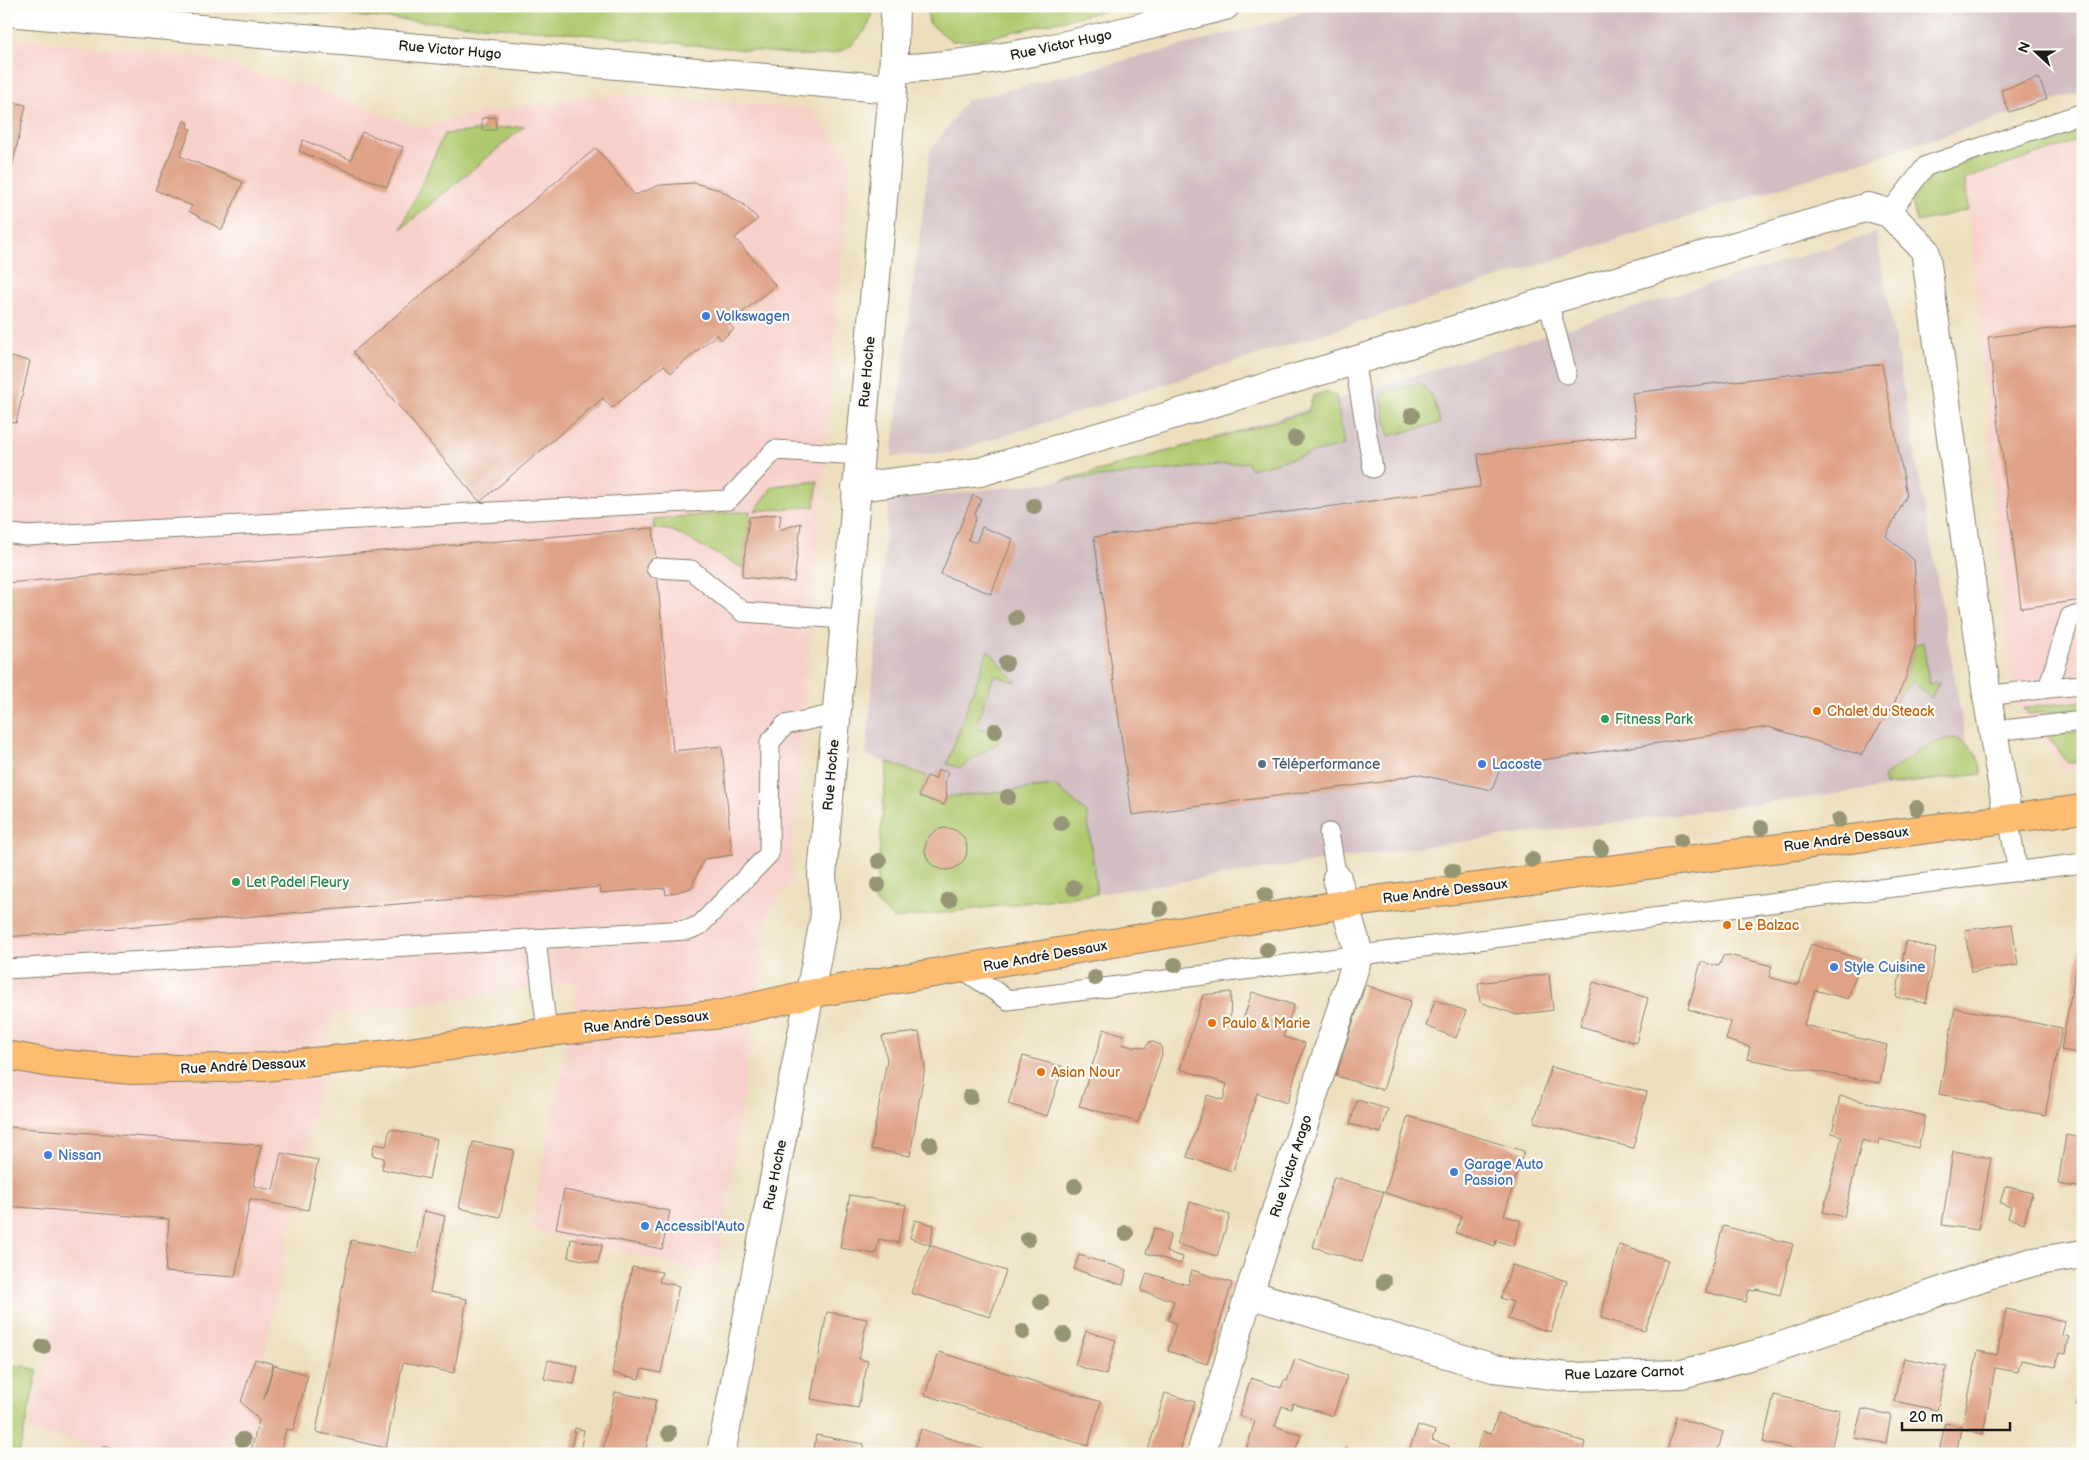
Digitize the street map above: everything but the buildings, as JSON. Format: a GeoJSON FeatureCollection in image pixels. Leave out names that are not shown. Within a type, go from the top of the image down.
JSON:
{"type":"FeatureCollection","features":[{"type":"Feature","properties":{"kind":"main road","name":"Rue André Dessaux"},"geometry":{"type":"LineString","coordinates":[[6,1056],[50,1063],[132,1070],[264,1068],[409,1052],[547,1032],[723,1014],[809,994],[964,970],[1345,904],[2083,809]]}},
{"type":"Feature","properties":{"kind":"street","name":"Rue Hoche"},"geometry":{"type":"LineString","coordinates":[[721,1454],[824,914],[822,875],[894,79],[895,6]]}},
{"type":"Feature","properties":{"kind":"street","name":"Rue Victor Hugo"},"geometry":{"type":"LineString","coordinates":[[6,12],[894,79],[953,66],[1042,52],[1225,6]]}},
{"type":"Feature","properties":{"kind":"street"},"geometry":{"type":"LineString","coordinates":[[856,487],[980,472],[1868,207],[1889,213],[1925,250],[1987,696],[2008,818]]}},
{"type":"Feature","properties":{"kind":"street"},"geometry":{"type":"LineString","coordinates":[[1337,878],[1359,954]]}},
{"type":"Feature","properties":{"kind":"street","name":"Rue Victor Arago"},"geometry":{"type":"LineString","coordinates":[[1201,1454],[1249,1294],[1359,954]]}},
{"type":"Feature","properties":{"kind":"street","name":"Rue Lazare Carnot"},"geometry":{"type":"LineString","coordinates":[[1249,1294],[1494,1368],[1568,1377],[1682,1374],[1764,1352],[1991,1274],[2034,1262],[2083,1254]]}},
{"type":"Feature","properties":{"kind":"lane"},"geometry":{"type":"LineString","coordinates":[[1889,213],[1926,166],[2083,113]]}},
{"type":"Feature","properties":{"kind":"lane"},"geometry":{"type":"LineString","coordinates":[[1548,301],[1567,374]]}},
{"type":"Feature","properties":{"kind":"lane"},"geometry":{"type":"LineString","coordinates":[[1354,361],[1373,468]]}},
{"type":"Feature","properties":{"kind":"lane"},"geometry":{"type":"LineString","coordinates":[[6,534],[26,536],[728,500],[775,450],[859,455]]}},
{"type":"Feature","properties":{"kind":"lane"},"geometry":{"type":"LineString","coordinates":[[656,568],[691,570],[743,612],[844,619]]}},
{"type":"Feature","properties":{"kind":"lane"},"geometry":{"type":"LineString","coordinates":[[2048,688],[2070,617],[2083,615]]}},
{"type":"Feature","properties":{"kind":"lane"},"geometry":{"type":"LineString","coordinates":[[1987,696],[2083,685]]}},
{"type":"Feature","properties":{"kind":"lane"},"geometry":{"type":"LineString","coordinates":[[6,969],[688,930],[700,926],[770,854],[770,742],[785,725],[836,714]]}},
{"type":"Feature","properties":{"kind":"lane"},"geometry":{"type":"LineString","coordinates":[[1994,731],[2083,721]]}},
{"type":"Feature","properties":{"kind":"lane"},"geometry":{"type":"LineString","coordinates":[[2008,818],[2018,872]]}},
{"type":"Feature","properties":{"kind":"lane"},"geometry":{"type":"LineString","coordinates":[[1329,833],[1337,878]]}},
{"type":"Feature","properties":{"kind":"lane"},"geometry":{"type":"LineString","coordinates":[[964,970],[1008,1000],[2083,863]]}},
{"type":"Feature","properties":{"kind":"lane"},"geometry":{"type":"LineString","coordinates":[[536,939],[547,1032]]}},
{"type":"Feature","properties":{"kind":"shaded area"},"geometry":{"type":"Polygon","coordinates":[[[1321,6],[2083,6],[2083,91],[950,453],[892,456],[930,152],[966,101],[1274,22],[1321,6]]]}},
{"type":"Feature","properties":{"kind":"shaded area"},"geometry":{"type":"Polygon","coordinates":[[[6,37],[199,57],[324,91],[421,129],[473,114],[607,95],[810,109],[850,158],[790,883],[769,912],[718,1275],[530,1229],[579,982],[333,1015],[264,1358],[273,1361],[247,1454],[131,1454],[28,1430],[55,1314],[6,1303],[6,37]]]}},
{"type":"Feature","properties":{"kind":"shaded area"},"geometry":{"type":"Polygon","coordinates":[[[2083,139],[2083,767],[2064,770],[2013,699],[1965,179],[2083,139]]]}},
{"type":"Feature","properties":{"kind":"shaded area"},"geometry":{"type":"Polygon","coordinates":[[[1876,233],[1972,776],[1361,855],[1097,894],[1087,813],[1055,786],[947,797],[945,782],[866,755],[889,501],[1061,481],[1225,434],[1876,233]]]}},
{"type":"Feature","properties":{"kind":"green space"},"geometry":{"type":"Polygon","coordinates":[[[225,6],[874,6],[870,22],[865,30],[847,48],[827,55],[799,55],[560,32],[225,6]]]}},
{"type":"Feature","properties":{"kind":"green space"},"geometry":{"type":"Polygon","coordinates":[[[927,6],[1124,6],[978,40],[952,41],[929,23],[927,6]]]}},
{"type":"Feature","properties":{"kind":"green space"},"geometry":{"type":"Polygon","coordinates":[[[2083,123],[2083,139],[1965,179],[1968,210],[1917,222],[1911,198],[1926,176],[2083,123]]]}},
{"type":"Feature","properties":{"kind":"green space"},"geometry":{"type":"Polygon","coordinates":[[[525,126],[401,229],[444,134],[525,126]]]}},
{"type":"Feature","properties":{"kind":"green space"},"geometry":{"type":"Polygon","coordinates":[[[1419,383],[1431,396],[1436,406],[1440,423],[1389,436],[1381,394],[1419,383]]]}},
{"type":"Feature","properties":{"kind":"green space"},"geometry":{"type":"Polygon","coordinates":[[[1327,391],[1336,396],[1344,445],[1251,469],[1247,462],[1061,481],[1308,412],[1313,396],[1327,391]]]}},
{"type":"Feature","properties":{"kind":"green space"},"geometry":{"type":"Polygon","coordinates":[[[818,481],[815,506],[755,511],[773,486],[818,481]]]}},
{"type":"Feature","properties":{"kind":"green space"},"geometry":{"type":"Polygon","coordinates":[[[750,511],[743,568],[673,531],[653,528],[654,519],[750,511]]]}},
{"type":"Feature","properties":{"kind":"green space"},"geometry":{"type":"Polygon","coordinates":[[[1923,642],[1929,684],[1939,682],[1931,699],[1913,681],[1895,702],[1906,677],[1915,645],[1923,642]]]}},
{"type":"Feature","properties":{"kind":"green space"},"geometry":{"type":"Polygon","coordinates":[[[988,650],[1017,683],[994,675],[976,726],[999,735],[997,743],[960,768],[947,764],[988,650]]]}},
{"type":"Feature","properties":{"kind":"green space"},"geometry":{"type":"Polygon","coordinates":[[[2083,701],[2083,709],[2028,714],[2024,708],[2083,701]]]}},
{"type":"Feature","properties":{"kind":"green space"},"geometry":{"type":"Polygon","coordinates":[[[2083,731],[2083,762],[2068,763],[2046,734],[2083,731]]]}},
{"type":"Feature","properties":{"kind":"green space"},"geometry":{"type":"Polygon","coordinates":[[[1955,738],[1975,752],[1982,774],[1885,785],[1883,777],[1917,753],[1935,743],[1955,738]]]}},
{"type":"Feature","properties":{"kind":"green space"},"geometry":{"type":"Polygon","coordinates":[[[887,762],[927,776],[919,796],[944,805],[947,797],[1055,786],[1087,813],[1097,894],[894,919],[875,902],[887,762]]]}},
{"type":"Feature","properties":{"kind":"green space"},"geometry":{"type":"Polygon","coordinates":[[[18,1365],[38,1370],[19,1454],[6,1454],[6,1372],[18,1365]]]}},
{"type":"Feature","properties":{"kind":"place","name":"Volkswagen"},"geometry":{"type":"Point","coordinates":[706,316]}},
{"type":"Feature","properties":{"kind":"place","name":"Chalet du Steack"},"geometry":{"type":"Point","coordinates":[1817,711]}},
{"type":"Feature","properties":{"kind":"place","name":"Fitness Park"},"geometry":{"type":"Point","coordinates":[1605,719]}},
{"type":"Feature","properties":{"kind":"place","name":"Téléperformance"},"geometry":{"type":"Point","coordinates":[1262,764]}},
{"type":"Feature","properties":{"kind":"place","name":"Lacoste"},"geometry":{"type":"Point","coordinates":[1482,764]}},
{"type":"Feature","properties":{"kind":"place","name":"Let Padel Fleury"},"geometry":{"type":"Point","coordinates":[236,882]}},
{"type":"Feature","properties":{"kind":"place","name":"Le Balzac"},"geometry":{"type":"Point","coordinates":[1727,925]}},
{"type":"Feature","properties":{"kind":"place","name":"Style Cuisine"},"geometry":{"type":"Point","coordinates":[1834,967]}},
{"type":"Feature","properties":{"kind":"place","name":"Paulo & Marie"},"geometry":{"type":"Point","coordinates":[1212,1023]}},
{"type":"Feature","properties":{"kind":"place","name":"Asian Nour"},"geometry":{"type":"Point","coordinates":[1041,1072]}},
{"type":"Feature","properties":{"kind":"place","name":"Nissan"},"geometry":{"type":"Point","coordinates":[48,1155]}},
{"type":"Feature","properties":{"kind":"place","name":"Garage Auto Passion"},"geometry":{"type":"Point","coordinates":[1454,1172]}},
{"type":"Feature","properties":{"kind":"place","name":"Accessibl'Auto"},"geometry":{"type":"Point","coordinates":[645,1226]}}]}
